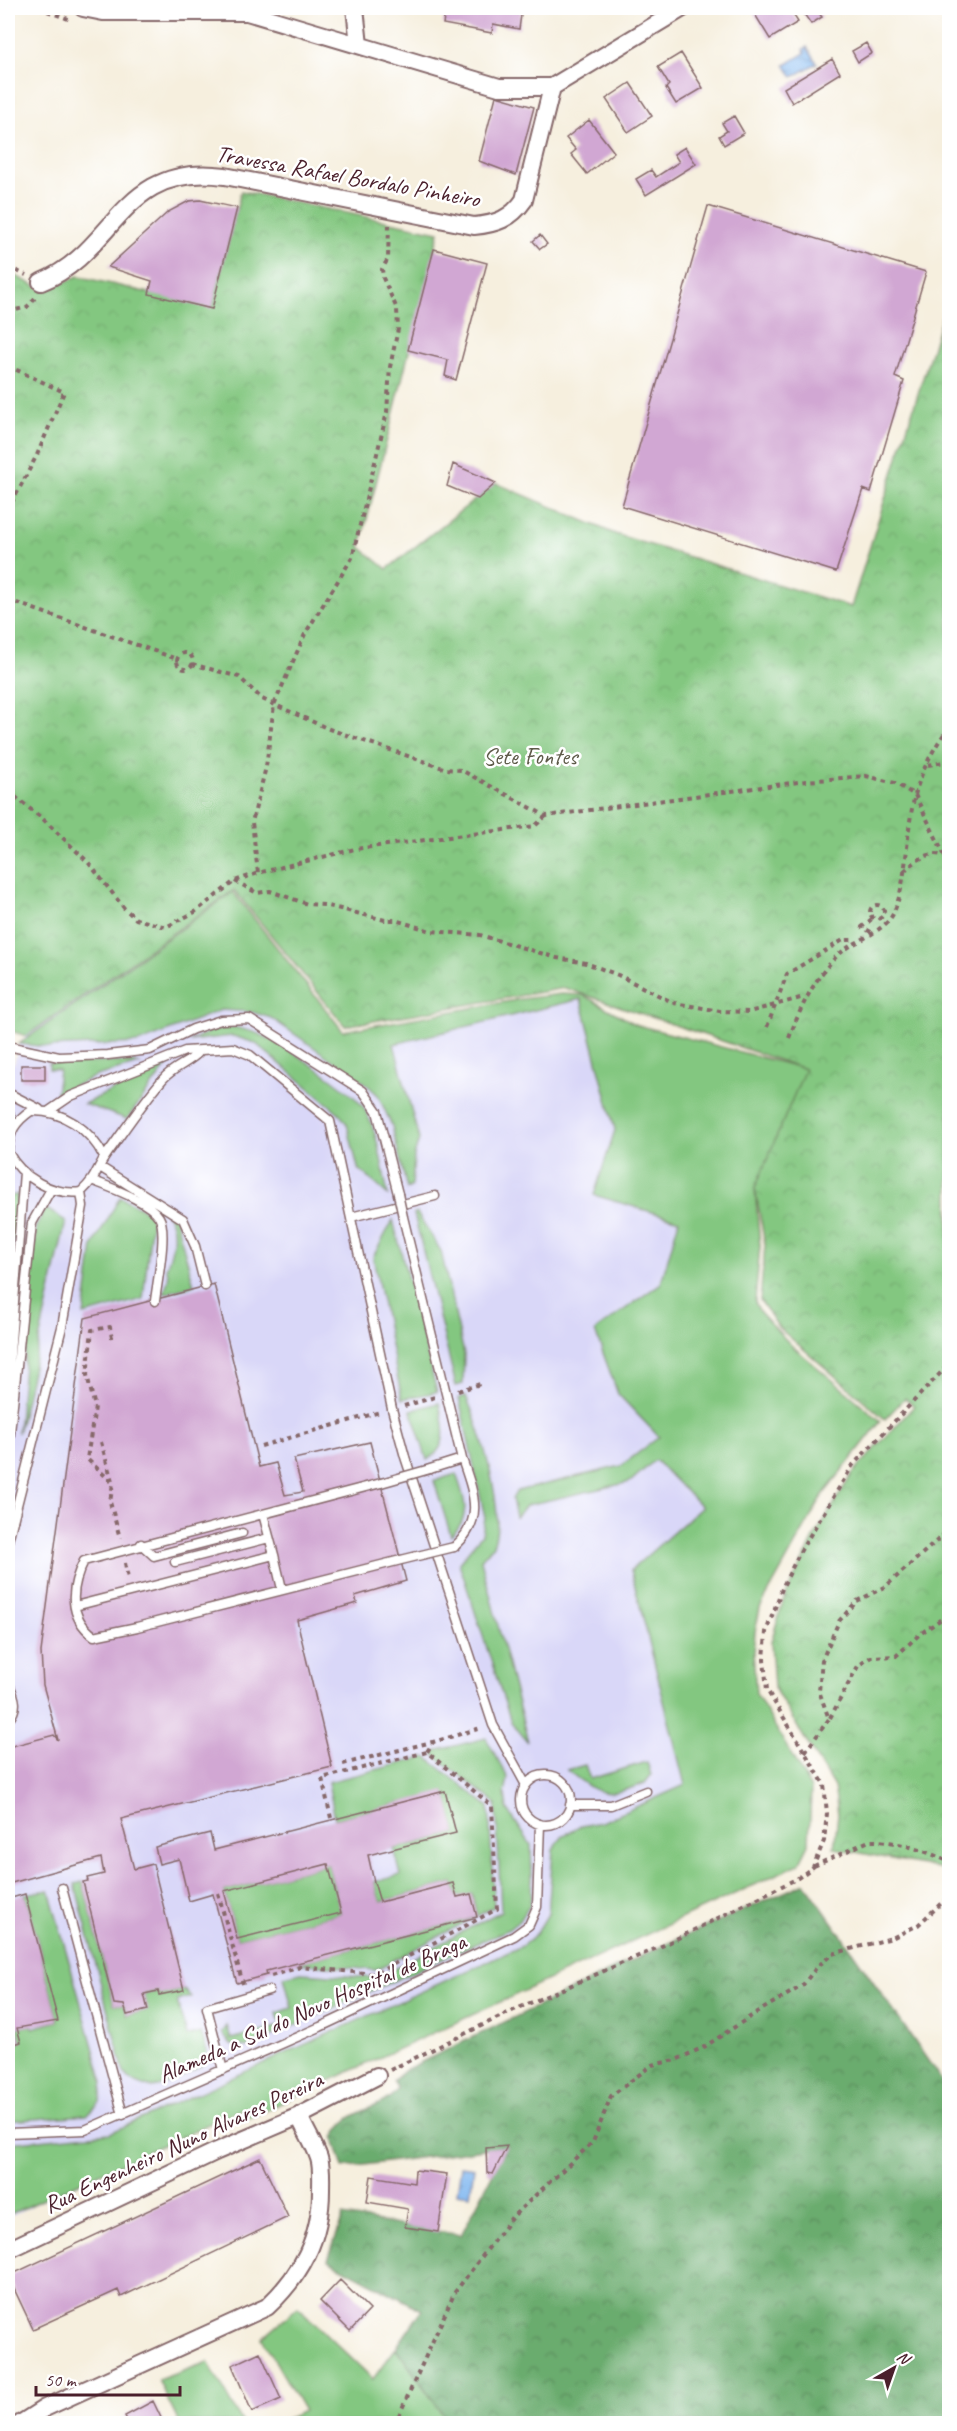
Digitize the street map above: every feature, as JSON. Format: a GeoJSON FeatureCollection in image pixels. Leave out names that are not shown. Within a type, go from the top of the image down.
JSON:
{"type":"FeatureCollection","features":[{"type":"Feature","properties":{"kind":"street"},"geometry":{"type":"LineString","coordinates":[[83,8],[103,12],[247,12],[499,87],[552,87],[682,8]]}},
{"type":"Feature","properties":{"kind":"street"},"geometry":{"type":"LineString","coordinates":[[355,8],[359,45]]}},
{"type":"Feature","properties":{"kind":"street","name":"Travessa Rafael Bordalo Pinheiro"},"geometry":{"type":"LineString","coordinates":[[41,282],[64,270],[145,191],[174,177],[189,174],[225,176],[474,226],[489,225],[504,220],[516,211],[528,186],[552,87]]}},
{"type":"Feature","properties":{"kind":"street","name":"Rua Engenheiro Nuno Alvares Pereira"},"geometry":{"type":"LineString","coordinates":[[8,2250],[217,2151],[299,2116],[377,2076]]}},
{"type":"Feature","properties":{"kind":"street"},"geometry":{"type":"LineString","coordinates":[[20,2424],[45,2408],[248,2317],[267,2307],[288,2286],[304,2264],[321,2212],[320,2159],[299,2116]]}},
{"type":"Feature","properties":{"kind":"lane"},"geometry":{"type":"LineString","coordinates":[[9,1049],[59,1057],[150,1050],[202,1026],[221,1020],[249,1019],[363,1091],[377,1111],[462,1460],[472,1487],[476,1519],[466,1537],[454,1547],[94,1636],[80,1625],[75,1606],[74,1580],[84,1561],[462,1460]]}},
{"type":"Feature","properties":{"kind":"lane"},"geometry":{"type":"LineString","coordinates":[[14,1126],[31,1111],[46,1111],[71,1096],[185,1051],[233,1048],[250,1055],[330,1121],[392,1409],[445,1584],[493,1725],[526,1785]]}},
{"type":"Feature","properties":{"kind":"lane"},"geometry":{"type":"LineString","coordinates":[[8,1109],[14,1126],[8,1152],[13,1161],[24,1172],[51,1189],[62,1192],[81,1192],[94,1181],[104,1157],[164,1079],[178,1065],[194,1058],[200,1051]]}},
{"type":"Feature","properties":{"kind":"lane"},"geometry":{"type":"LineString","coordinates":[[8,1093],[83,1129],[98,1143],[104,1157]]}},
{"type":"Feature","properties":{"kind":"lane"},"geometry":{"type":"LineString","coordinates":[[8,1171],[13,1161]]}},
{"type":"Feature","properties":{"kind":"lane"},"geometry":{"type":"LineString","coordinates":[[100,1167],[183,1219],[195,1246],[205,1287]]}},
{"type":"Feature","properties":{"kind":"lane"},"geometry":{"type":"LineString","coordinates":[[8,1380],[24,1172]]}},
{"type":"Feature","properties":{"kind":"lane"},"geometry":{"type":"LineString","coordinates":[[94,1181],[145,1205],[159,1217],[163,1230],[155,1301]]}},
{"type":"Feature","properties":{"kind":"lane"},"geometry":{"type":"LineString","coordinates":[[8,1452],[32,1223],[51,1189]]}},
{"type":"Feature","properties":{"kind":"lane"},"geometry":{"type":"LineString","coordinates":[[8,1541],[62,1326],[81,1215],[81,1192]]}},
{"type":"Feature","properties":{"kind":"lane"},"geometry":{"type":"LineString","coordinates":[[351,1217],[435,1196]]}},
{"type":"Feature","properties":{"kind":"lane"},"geometry":{"type":"LineString","coordinates":[[263,1514],[282,1589]]}},
{"type":"Feature","properties":{"kind":"lane"},"geometry":{"type":"LineString","coordinates":[[141,1544],[154,1556],[242,1533]]}},
{"type":"Feature","properties":{"kind":"lane"},"geometry":{"type":"LineString","coordinates":[[175,1562],[269,1538]]}},
{"type":"Feature","properties":{"kind":"lane"},"geometry":{"type":"LineString","coordinates":[[75,1606],[274,1555]]}},
{"type":"Feature","properties":{"kind":"lane"},"geometry":{"type":"LineString","coordinates":[[8,1682],[16,1701],[13,1714],[8,1720]]}},
{"type":"Feature","properties":{"kind":"lane"},"geometry":{"type":"LineString","coordinates":[[542,1775],[557,1778],[568,1789],[570,1805],[559,1821],[540,1824],[527,1816],[522,1806],[521,1795],[526,1785],[542,1775]]}},
{"type":"Feature","properties":{"kind":"lane"},"geometry":{"type":"LineString","coordinates":[[570,1805],[611,1805],[646,1791]]}},
{"type":"Feature","properties":{"kind":"lane","name":"Alameda a Sul do Novo Hospital de Braga"},"geometry":{"type":"LineString","coordinates":[[8,2133],[85,2130],[223,2070],[514,1936],[529,1925],[537,1907],[540,1824]]}},
{"type":"Feature","properties":{"kind":"lane"},"geometry":{"type":"LineString","coordinates":[[62,1888],[123,2115]]}},
{"type":"Feature","properties":{"kind":"lane"},"geometry":{"type":"LineString","coordinates":[[223,2070],[207,2008],[269,1990]]}},
{"type":"Feature","properties":{"kind":"path"},"geometry":{"type":"LineString","coordinates":[[258,873],[252,822],[266,766],[274,705],[305,634],[352,558],[387,412],[390,367],[398,329],[397,309],[383,278],[382,268],[388,260],[387,232],[391,209]]}},
{"type":"Feature","properties":{"kind":"path"},"geometry":{"type":"LineString","coordinates":[[8,312],[27,307],[37,297],[41,282]]}},
{"type":"Feature","properties":{"kind":"path"},"geometry":{"type":"LineString","coordinates":[[8,366],[64,392],[38,456],[8,510]]}},
{"type":"Feature","properties":{"kind":"path"},"geometry":{"type":"LineString","coordinates":[[8,600],[177,659],[187,654],[193,660],[192,664]]}},
{"type":"Feature","properties":{"kind":"path"},"geometry":{"type":"LineString","coordinates":[[177,659],[178,666],[183,669],[192,664],[239,676],[262,699],[329,729],[446,769],[461,770],[546,816]]}},
{"type":"Feature","properties":{"kind":"path"},"geometry":{"type":"LineString","coordinates":[[789,1038],[804,997],[822,972],[856,940],[872,932],[893,914],[904,871],[915,795],[927,765],[950,726]]}},
{"type":"Feature","properties":{"kind":"path"},"geometry":{"type":"LineString","coordinates":[[927,765],[950,761]]}},
{"type":"Feature","properties":{"kind":"path"},"geometry":{"type":"LineString","coordinates":[[8,791],[44,820],[88,862],[124,908],[136,919],[166,927],[195,912],[235,881],[258,873],[355,849],[535,826],[546,816],[806,781],[866,776],[895,783],[915,795],[945,856],[950,860]]}},
{"type":"Feature","properties":{"kind":"path"},"geometry":{"type":"LineString","coordinates":[[904,871],[919,858],[932,854],[945,856]]}},
{"type":"Feature","properties":{"kind":"path"},"geometry":{"type":"LineString","coordinates":[[235,881],[257,893],[270,891],[307,904],[324,905],[385,920],[395,920],[431,931],[480,935],[557,958],[586,963],[618,975],[674,1003],[720,1011],[749,1012],[804,997]]}},
{"type":"Feature","properties":{"kind":"path"},"geometry":{"type":"LineString","coordinates":[[872,932],[862,927],[873,918]]}},
{"type":"Feature","properties":{"kind":"path"},"geometry":{"type":"LineString","coordinates":[[767,1027],[787,974],[843,940],[856,940]]}},
{"type":"Feature","properties":{"kind":"path"},"geometry":{"type":"LineString","coordinates":[[112,1338],[110,1327],[92,1330],[87,1375],[95,1407],[87,1460],[113,1483]]}},
{"type":"Feature","properties":{"kind":"path"},"geometry":{"type":"LineString","coordinates":[[813,1866],[824,1841],[827,1813],[824,1784],[767,1690],[764,1660],[770,1623],[801,1550],[853,1465],[950,1363]]}},
{"type":"Feature","properties":{"kind":"path"},"geometry":{"type":"LineString","coordinates":[[457,1392],[480,1384]]}},
{"type":"Feature","properties":{"kind":"path"},"geometry":{"type":"LineString","coordinates":[[261,1446],[435,1397]]}},
{"type":"Feature","properties":{"kind":"path"},"geometry":{"type":"LineString","coordinates":[[101,1442],[113,1483],[110,1502],[130,1592]]}},
{"type":"Feature","properties":{"kind":"path"},"geometry":{"type":"LineString","coordinates":[[829,1719],[819,1691],[822,1660],[840,1621],[857,1601],[885,1587],[950,1529]]}},
{"type":"Feature","properties":{"kind":"path"},"geometry":{"type":"LineString","coordinates":[[805,1752],[829,1719],[858,1666],[871,1657],[896,1656],[920,1634],[950,1613]]}},
{"type":"Feature","properties":{"kind":"path"},"geometry":{"type":"LineString","coordinates":[[343,1764],[493,1725]]}},
{"type":"Feature","properties":{"kind":"path"},"geometry":{"type":"LineString","coordinates":[[331,1818],[322,1778],[427,1752],[433,1742]]}},
{"type":"Feature","properties":{"kind":"path"},"geometry":{"type":"LineString","coordinates":[[266,1978],[300,1967],[375,1974],[497,1909],[492,1806],[427,1752]]}},
{"type":"Feature","properties":{"kind":"path"},"geometry":{"type":"LineString","coordinates":[[377,2076],[514,2010],[664,1945],[798,1878],[813,1866],[869,1841],[879,1841],[928,1852],[950,1862]]}},
{"type":"Feature","properties":{"kind":"path"},"geometry":{"type":"LineString","coordinates":[[218,1893],[243,1984],[254,1981]]}},
{"type":"Feature","properties":{"kind":"path"},"geometry":{"type":"LineString","coordinates":[[395,2424],[455,2292],[512,2217],[593,2142],[611,2096],[652,2064],[676,2060],[704,2047],[802,1986],[817,1967],[832,1954],[892,1938],[918,1925],[950,1895]]}},
{"type":"Feature","properties":{"kind":"shaded area"},"geometry":{"type":"Polygon","coordinates":[[[233,892],[343,1031],[521,999],[561,994],[583,995],[637,1025],[806,1069],[755,1188],[760,1246],[755,1302],[760,1312],[791,1345],[881,1421],[823,1495],[760,1608],[755,1632],[753,1652],[756,1693],[811,1789],[809,1844],[799,1864],[249,2118],[244,2108],[8,2217],[8,1062],[14,1064],[19,1044],[26,1036],[233,892]]]}},
{"type":"Feature","properties":{"kind":"green space","name":"Sete Fontes"},"geometry":{"type":"Polygon","coordinates":[[[241,191],[439,232],[360,547],[387,569],[496,483],[615,534],[851,607],[949,295],[949,1870],[834,1848],[838,1814],[834,1787],[774,1688],[771,1642],[783,1601],[817,1532],[852,1474],[914,1406],[905,1398],[885,1419],[779,1328],[760,1300],[765,1245],[755,1188],[805,1069],[565,988],[345,1026],[234,890],[26,1036],[8,1030],[8,272],[45,291],[78,276],[212,308],[241,191]]]}},
{"type":"Feature","properties":{"kind":"green space"},"geometry":{"type":"Polygon","coordinates":[[[233,892],[343,1031],[521,999],[561,994],[583,995],[637,1025],[806,1069],[755,1188],[760,1246],[755,1302],[760,1312],[791,1345],[881,1421],[823,1495],[760,1608],[755,1632],[753,1652],[756,1693],[811,1789],[809,1844],[799,1864],[249,2118],[244,2108],[8,2215],[8,2143],[110,2133],[522,1946],[536,1934],[548,1914],[553,1850],[562,1836],[581,1826],[602,1822],[685,1785],[631,1570],[702,1507],[655,1460],[630,1482],[527,1505],[516,1517],[512,1499],[517,1491],[621,1466],[659,1437],[618,1394],[595,1331],[661,1283],[679,1220],[594,1195],[615,1130],[581,999],[394,1044],[419,1139],[414,1156],[412,1186],[407,1189],[392,1126],[378,1095],[364,1082],[271,1018],[252,1012],[221,1010],[138,1043],[49,1047],[19,1044],[233,892]]]}},
{"type":"Feature","properties":{"kind":"green space"},"geometry":{"type":"Polygon","coordinates":[[[234,1027],[272,1040],[318,1069],[358,1101],[374,1130],[388,1195],[358,1168],[347,1124],[339,1113],[255,1043],[233,1036],[189,1041],[214,1030],[234,1027]]]}},
{"type":"Feature","properties":{"kind":"green space"},"geometry":{"type":"Polygon","coordinates":[[[132,1062],[139,1064],[96,1076],[56,1094],[59,1070],[49,1069],[49,1063],[132,1062]]]}},
{"type":"Feature","properties":{"kind":"green space"},"geometry":{"type":"Polygon","coordinates":[[[169,1063],[127,1119],[84,1104],[169,1063]]]}},
{"type":"Feature","properties":{"kind":"green space"},"geometry":{"type":"Polygon","coordinates":[[[18,1194],[8,1295],[8,1197],[18,1194]]]}},
{"type":"Feature","properties":{"kind":"green space"},"geometry":{"type":"Polygon","coordinates":[[[120,1197],[147,1211],[152,1218],[143,1299],[84,1315],[93,1245],[120,1197]]]}},
{"type":"Feature","properties":{"kind":"green space"},"geometry":{"type":"Polygon","coordinates":[[[45,1208],[66,1221],[18,1433],[36,1227],[45,1208]]]}},
{"type":"Feature","properties":{"kind":"green space"},"geometry":{"type":"Polygon","coordinates":[[[166,1213],[175,1217],[194,1285],[164,1294],[168,1279],[166,1269],[173,1240],[172,1226],[166,1213]]]}},
{"type":"Feature","properties":{"kind":"green space"},"geometry":{"type":"Polygon","coordinates":[[[417,1213],[441,1251],[464,1354],[463,1384],[456,1386],[414,1214],[417,1213]]]}},
{"type":"Feature","properties":{"kind":"green space"},"geometry":{"type":"Polygon","coordinates":[[[393,1220],[437,1392],[402,1399],[373,1257],[393,1220]]]}},
{"type":"Feature","properties":{"kind":"green space"},"geometry":{"type":"Polygon","coordinates":[[[466,1396],[490,1470],[497,1513],[493,1545],[481,1560],[528,1742],[511,1722],[459,1563],[482,1534],[485,1518],[459,1398],[466,1396]]]}},
{"type":"Feature","properties":{"kind":"green space"},"geometry":{"type":"Polygon","coordinates":[[[439,1403],[444,1435],[439,1449],[427,1460],[411,1410],[439,1403]]]}},
{"type":"Feature","properties":{"kind":"green space"},"geometry":{"type":"Polygon","coordinates":[[[456,1474],[465,1507],[462,1522],[451,1536],[434,1481],[456,1474]]]}},
{"type":"Feature","properties":{"kind":"green space"},"geometry":{"type":"Polygon","coordinates":[[[486,1738],[508,1778],[505,1793],[507,1809],[531,1845],[530,1905],[521,1919],[509,1929],[247,2047],[231,2045],[222,2033],[227,2026],[231,2039],[281,2026],[277,2013],[292,2008],[284,1977],[301,1973],[377,1978],[501,1911],[496,1804],[434,1755],[434,1751],[486,1738]]]}},
{"type":"Feature","properties":{"kind":"green space"},"geometry":{"type":"Polygon","coordinates":[[[426,1757],[489,1807],[494,1907],[477,1916],[472,1894],[457,1897],[453,1883],[380,1902],[374,1882],[401,1875],[394,1849],[456,1833],[445,1792],[335,1819],[328,1782],[426,1757]]]}},
{"type":"Feature","properties":{"kind":"green space"},"geometry":{"type":"Polygon","coordinates":[[[647,1762],[651,1775],[645,1783],[612,1793],[588,1786],[567,1770],[585,1765],[590,1779],[647,1762]]]}},
{"type":"Feature","properties":{"kind":"green space"},"geometry":{"type":"Polygon","coordinates":[[[328,1864],[341,1913],[237,1939],[224,1891],[328,1864]]]}},
{"type":"Feature","properties":{"kind":"green space"},"geometry":{"type":"Polygon","coordinates":[[[83,1882],[114,2004],[124,2005],[127,2015],[148,2010],[144,1994],[158,1991],[160,1995],[184,1990],[191,1997],[177,2001],[187,2036],[201,2033],[207,2051],[203,2065],[173,2081],[153,2087],[134,2082],[124,2073],[75,1884],[83,1882]]]}},
{"type":"Feature","properties":{"kind":"green space"},"geometry":{"type":"Polygon","coordinates":[[[805,1883],[949,2091],[949,2423],[449,2423],[396,2348],[422,2310],[328,2260],[343,2216],[461,2235],[507,2146],[343,2168],[334,2138],[341,2127],[356,2114],[390,2097],[398,2089],[393,2081],[407,2069],[664,1945],[805,1883]]]}},
{"type":"Feature","properties":{"kind":"green space"},"geometry":{"type":"Polygon","coordinates":[[[49,1890],[103,2082],[100,2102],[87,2115],[8,2121],[8,2046],[21,2042],[17,2028],[32,2025],[33,2028],[58,2021],[25,1894],[49,1890]]]}},
{"type":"Feature","properties":{"kind":"green space"},"geometry":{"type":"Polygon","coordinates":[[[473,1918],[375,1970],[297,1963],[473,1918]]]}},
{"type":"Feature","properties":{"kind":"green space"},"geometry":{"type":"Polygon","coordinates":[[[298,2307],[373,2379],[396,2348],[449,2423],[277,2423],[304,2411],[262,2338],[298,2307]]]}},
{"type":"Feature","properties":{"kind":"green space"},"geometry":{"type":"Polygon","coordinates":[[[208,2362],[243,2423],[179,2423],[158,2380],[208,2362]]]}},
{"type":"Feature","properties":{"kind":"water"},"geometry":{"type":"Polygon","coordinates":[[[807,47],[817,63],[793,77],[785,65],[805,53],[804,49],[807,47]]]}},
{"type":"Feature","properties":{"kind":"water"},"geometry":{"type":"Polygon","coordinates":[[[461,2166],[474,2168],[470,2195],[457,2193],[461,2166]]]}},
{"type":"Feature","properties":{"kind":"building"},"geometry":{"type":"Polygon","coordinates":[[[446,8],[522,8],[519,29],[493,24],[492,33],[443,24],[446,8]]]}},
{"type":"Feature","properties":{"kind":"building"},"geometry":{"type":"Polygon","coordinates":[[[751,8],[789,8],[798,22],[770,39],[751,8]]]}},
{"type":"Feature","properties":{"kind":"building"},"geometry":{"type":"Polygon","coordinates":[[[808,8],[824,8],[818,12],[822,17],[811,24],[802,11],[808,8]]]}},
{"type":"Feature","properties":{"kind":"building"},"geometry":{"type":"Polygon","coordinates":[[[866,43],[872,53],[858,62],[852,51],[866,43]]]}},
{"type":"Feature","properties":{"kind":"building"},"geometry":{"type":"Polygon","coordinates":[[[681,53],[703,88],[676,104],[666,88],[669,85],[658,67],[681,53]]]}},
{"type":"Feature","properties":{"kind":"building"},"geometry":{"type":"Polygon","coordinates":[[[832,59],[840,73],[792,103],[784,88],[832,59]]]}},
{"type":"Feature","properties":{"kind":"building"},"geometry":{"type":"Polygon","coordinates":[[[630,83],[652,116],[628,132],[606,99],[630,83]]]}},
{"type":"Feature","properties":{"kind":"building"},"geometry":{"type":"Polygon","coordinates":[[[496,96],[534,107],[516,175],[479,161],[496,96]]]}},
{"type":"Feature","properties":{"kind":"building"},"geometry":{"type":"Polygon","coordinates":[[[734,116],[744,133],[724,145],[719,136],[727,131],[722,123],[734,116]]]}},
{"type":"Feature","properties":{"kind":"building"},"geometry":{"type":"Polygon","coordinates":[[[589,120],[614,152],[587,174],[571,154],[576,150],[566,138],[589,120]]]}},
{"type":"Feature","properties":{"kind":"building"},"geometry":{"type":"Polygon","coordinates":[[[685,147],[696,164],[646,195],[636,179],[651,170],[656,177],[679,162],[674,154],[685,147]]]}},
{"type":"Feature","properties":{"kind":"building"},"geometry":{"type":"Polygon","coordinates":[[[200,200],[237,208],[212,309],[149,294],[152,281],[108,267],[168,212],[189,201],[200,200]]]}},
{"type":"Feature","properties":{"kind":"building"},"geometry":{"type":"Polygon","coordinates":[[[708,206],[926,272],[895,377],[904,381],[871,492],[863,489],[836,572],[622,506],[708,206]]]}},
{"type":"Feature","properties":{"kind":"building"},"geometry":{"type":"Polygon","coordinates":[[[540,235],[547,244],[540,249],[533,241],[540,235]]]}},
{"type":"Feature","properties":{"kind":"building"},"geometry":{"type":"Polygon","coordinates":[[[434,249],[487,263],[456,380],[445,376],[448,360],[408,350],[434,249]]]}},
{"type":"Feature","properties":{"kind":"building"},"geometry":{"type":"Polygon","coordinates":[[[453,464],[496,483],[478,499],[447,486],[453,464]]]}},
{"type":"Feature","properties":{"kind":"building"},"geometry":{"type":"Polygon","coordinates":[[[21,1065],[45,1065],[45,1080],[21,1080],[21,1065]]]}},
{"type":"Feature","properties":{"kind":"building"},"geometry":{"type":"Polygon","coordinates":[[[214,1284],[259,1467],[276,1463],[285,1495],[303,1492],[294,1459],[370,1442],[406,1581],[355,1596],[357,1603],[297,1620],[332,1767],[121,1819],[134,1869],[153,1864],[184,1990],[159,1995],[158,1991],[144,1994],[148,2010],[127,2015],[124,2005],[114,2004],[83,1882],[88,1881],[87,1878],[104,1874],[101,1858],[8,1884],[8,1747],[54,1735],[58,1740],[43,1685],[41,1652],[85,1318],[214,1284]]]}},
{"type":"Feature","properties":{"kind":"building"},"geometry":{"type":"Polygon","coordinates":[[[445,1791],[456,1833],[368,1855],[374,1882],[380,1902],[453,1883],[457,1897],[471,1894],[477,1917],[266,1971],[267,1975],[237,1983],[213,1894],[189,1901],[179,1859],[159,1864],[155,1847],[210,1833],[214,1850],[445,1791]],[[328,1864],[224,1891],[237,1939],[341,1913],[328,1864]]]}},
{"type":"Feature","properties":{"kind":"building"},"geometry":{"type":"Polygon","coordinates":[[[25,1894],[58,2021],[17,2028],[21,2042],[8,2046],[8,1899],[25,1894]]]}},
{"type":"Feature","properties":{"kind":"building"},"geometry":{"type":"Polygon","coordinates":[[[507,2146],[493,2174],[487,2173],[486,2148],[507,2146]]]}},
{"type":"Feature","properties":{"kind":"building"},"geometry":{"type":"Polygon","coordinates":[[[260,2158],[288,2217],[121,2297],[118,2290],[33,2329],[8,2276],[260,2158]]]}},
{"type":"Feature","properties":{"kind":"building"},"geometry":{"type":"Polygon","coordinates":[[[415,2170],[447,2174],[438,2232],[405,2227],[408,2209],[367,2202],[371,2176],[414,2183],[415,2170]]]}},
{"type":"Feature","properties":{"kind":"building"},"geometry":{"type":"Polygon","coordinates":[[[340,2280],[370,2310],[350,2331],[320,2301],[340,2280]]]}},
{"type":"Feature","properties":{"kind":"building"},"geometry":{"type":"Polygon","coordinates":[[[260,2352],[281,2399],[252,2412],[232,2365],[260,2352]]]}},
{"type":"Feature","properties":{"kind":"building"},"geometry":{"type":"Polygon","coordinates":[[[153,2401],[164,2424],[129,2424],[125,2416],[153,2401]]]}}]}
